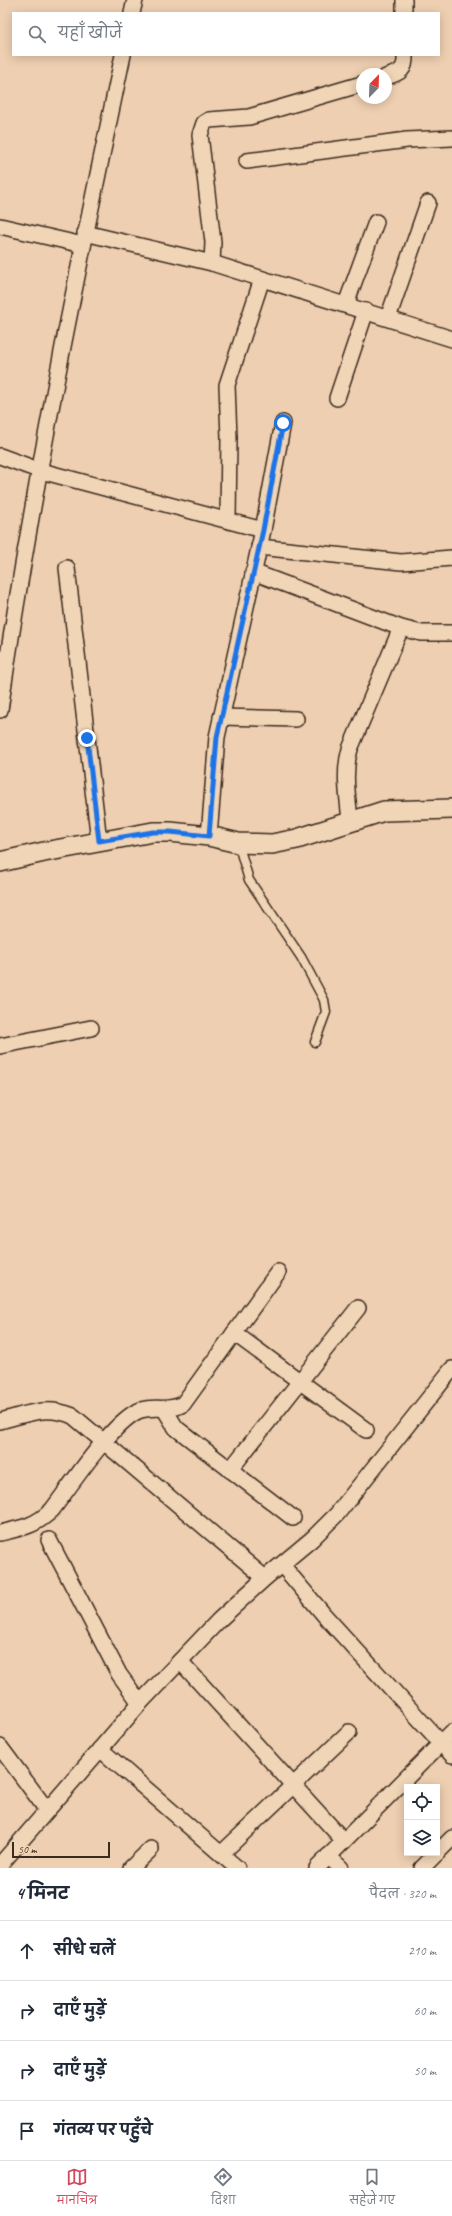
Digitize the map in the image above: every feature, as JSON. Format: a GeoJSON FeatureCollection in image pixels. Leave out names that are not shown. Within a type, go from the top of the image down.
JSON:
{"type":"FeatureCollection","features":[{"type":"Feature","properties":{"kind":"street"},"geometry":{"type":"LineString","coordinates":[[132,12],[135,0]]}},
{"type":"Feature","properties":{"kind":"street"},"geometry":{"type":"LineString","coordinates":[[404,0],[404,12]]}},
{"type":"Feature","properties":{"kind":"street"},"geometry":{"type":"LineString","coordinates":[[0,710],[15,607],[84,239],[123,56]]}},
{"type":"Feature","properties":{"kind":"street"},"geometry":{"type":"LineString","coordinates":[[392,75],[403,70],[405,56]]}},
{"type":"Feature","properties":{"kind":"street"},"geometry":{"type":"LineString","coordinates":[[212,263],[213,242],[200,135],[204,123],[209,120],[249,117],[356,86]]}},
{"type":"Feature","properties":{"kind":"street"},"geometry":{"type":"LineString","coordinates":[[247,161],[407,140],[452,138]]}},
{"type":"Feature","properties":{"kind":"street"},"geometry":{"type":"LineString","coordinates":[[388,318],[428,203]]}},
{"type":"Feature","properties":{"kind":"street"},"geometry":{"type":"LineString","coordinates":[[346,304],[376,222]]}},
{"type":"Feature","properties":{"kind":"street"},"geometry":{"type":"LineString","coordinates":[[0,226],[84,239],[212,263],[346,304],[451,340]]}},
{"type":"Feature","properties":{"kind":"street"},"geometry":{"type":"LineString","coordinates":[[228,520],[229,438],[227,384],[262,278]]}},
{"type":"Feature","properties":{"kind":"street"},"geometry":{"type":"LineString","coordinates":[[337,398],[366,311]]}},
{"type":"Feature","properties":{"kind":"street"},"geometry":{"type":"LineString","coordinates":[[209,836],[217,737],[263,530],[283,423]]}},
{"type":"Feature","properties":{"kind":"street"},"geometry":{"type":"LineString","coordinates":[[0,456],[41,471],[263,530]]}},
{"type":"Feature","properties":{"kind":"street"},"geometry":{"type":"LineString","coordinates":[[259,546],[401,562],[452,558]]}},
{"type":"Feature","properties":{"kind":"street"},"geometry":{"type":"LineString","coordinates":[[67,568],[99,841]]}},
{"type":"Feature","properties":{"kind":"street"},"geometry":{"type":"LineString","coordinates":[[253,572],[401,628],[421,633],[452,633]]}},
{"type":"Feature","properties":{"kind":"street"},"geometry":{"type":"LineString","coordinates":[[350,821],[346,774],[350,749],[401,628]]}},
{"type":"Feature","properties":{"kind":"street"},"geometry":{"type":"LineString","coordinates":[[221,718],[296,719]]}},
{"type":"Feature","properties":{"kind":"street"},"geometry":{"type":"LineString","coordinates":[[0,862],[99,841],[153,832],[170,832],[209,836],[238,843],[272,844],[297,839],[384,811],[452,809]]}},
{"type":"Feature","properties":{"kind":"street"},"geometry":{"type":"LineString","coordinates":[[1,1043],[91,1028]]}},
{"type":"Feature","properties":{"kind":"street"},"geometry":{"type":"LineString","coordinates":[[0,1533],[33,1526],[43,1519],[110,1447],[131,1415],[138,1411],[147,1409],[172,1409],[183,1404],[278,1272]]}},
{"type":"Feature","properties":{"kind":"street"},"geometry":{"type":"LineString","coordinates":[[230,1470],[358,1308]]}},
{"type":"Feature","properties":{"kind":"street"},"geometry":{"type":"LineString","coordinates":[[234,1333],[366,1430]]}},
{"type":"Feature","properties":{"kind":"street"},"geometry":{"type":"LineString","coordinates":[[0,1865],[140,1703],[180,1661],[233,1607],[282,1565],[337,1514],[452,1369]]}},
{"type":"Feature","properties":{"kind":"street"},"geometry":{"type":"LineString","coordinates":[[0,1421],[43,1410],[58,1410],[73,1416],[265,1578]]}},
{"type":"Feature","properties":{"kind":"street"},"geometry":{"type":"LineString","coordinates":[[165,1410],[176,1428],[293,1518]]}},
{"type":"Feature","properties":{"kind":"street"},"geometry":{"type":"LineString","coordinates":[[49,1540],[119,1674],[140,1703]]}},
{"type":"Feature","properties":{"kind":"street"},"geometry":{"type":"LineString","coordinates":[[282,1565],[325,1616],[452,1755]]}},
{"type":"Feature","properties":{"kind":"street"},"geometry":{"type":"LineString","coordinates":[[180,1661],[344,1841]]}},
{"type":"Feature","properties":{"kind":"street"},"geometry":{"type":"LineString","coordinates":[[221,1854],[349,1732]]}},
{"type":"Feature","properties":{"kind":"street"},"geometry":{"type":"LineString","coordinates":[[317,1868],[452,1732]]}},
{"type":"Feature","properties":{"kind":"street"},"geometry":{"type":"LineString","coordinates":[[0,1746],[47,1810]]}},
{"type":"Feature","properties":{"kind":"street"},"geometry":{"type":"LineString","coordinates":[[100,1749],[237,1868]]}},
{"type":"Feature","properties":{"kind":"street"},"geometry":{"type":"LineString","coordinates":[[440,1850],[452,1838]]}},
{"type":"Feature","properties":{"kind":"street"},"geometry":{"type":"LineString","coordinates":[[132,1868],[151,1849]]}},
{"type":"Feature","properties":{"kind":"street"},"geometry":{"type":"LineString","coordinates":[[328,1856],[341,1868]]}},
{"type":"Feature","properties":{"kind":"street"},"geometry":{"type":"LineString","coordinates":[[422,1868],[434,1856]]}},
{"type":"Feature","properties":{"kind":"lane"},"geometry":{"type":"LineString","coordinates":[[238,843],[249,880],[301,957],[324,1000],[326,1012],[316,1042]]}},
{"type":"Feature","properties":{"kind":"route"},"geometry":{"type":"LineString","coordinates":[[87,738],[99,841],[153,832],[170,832],[209,836],[217,737],[263,530],[283,423]]}}]}
